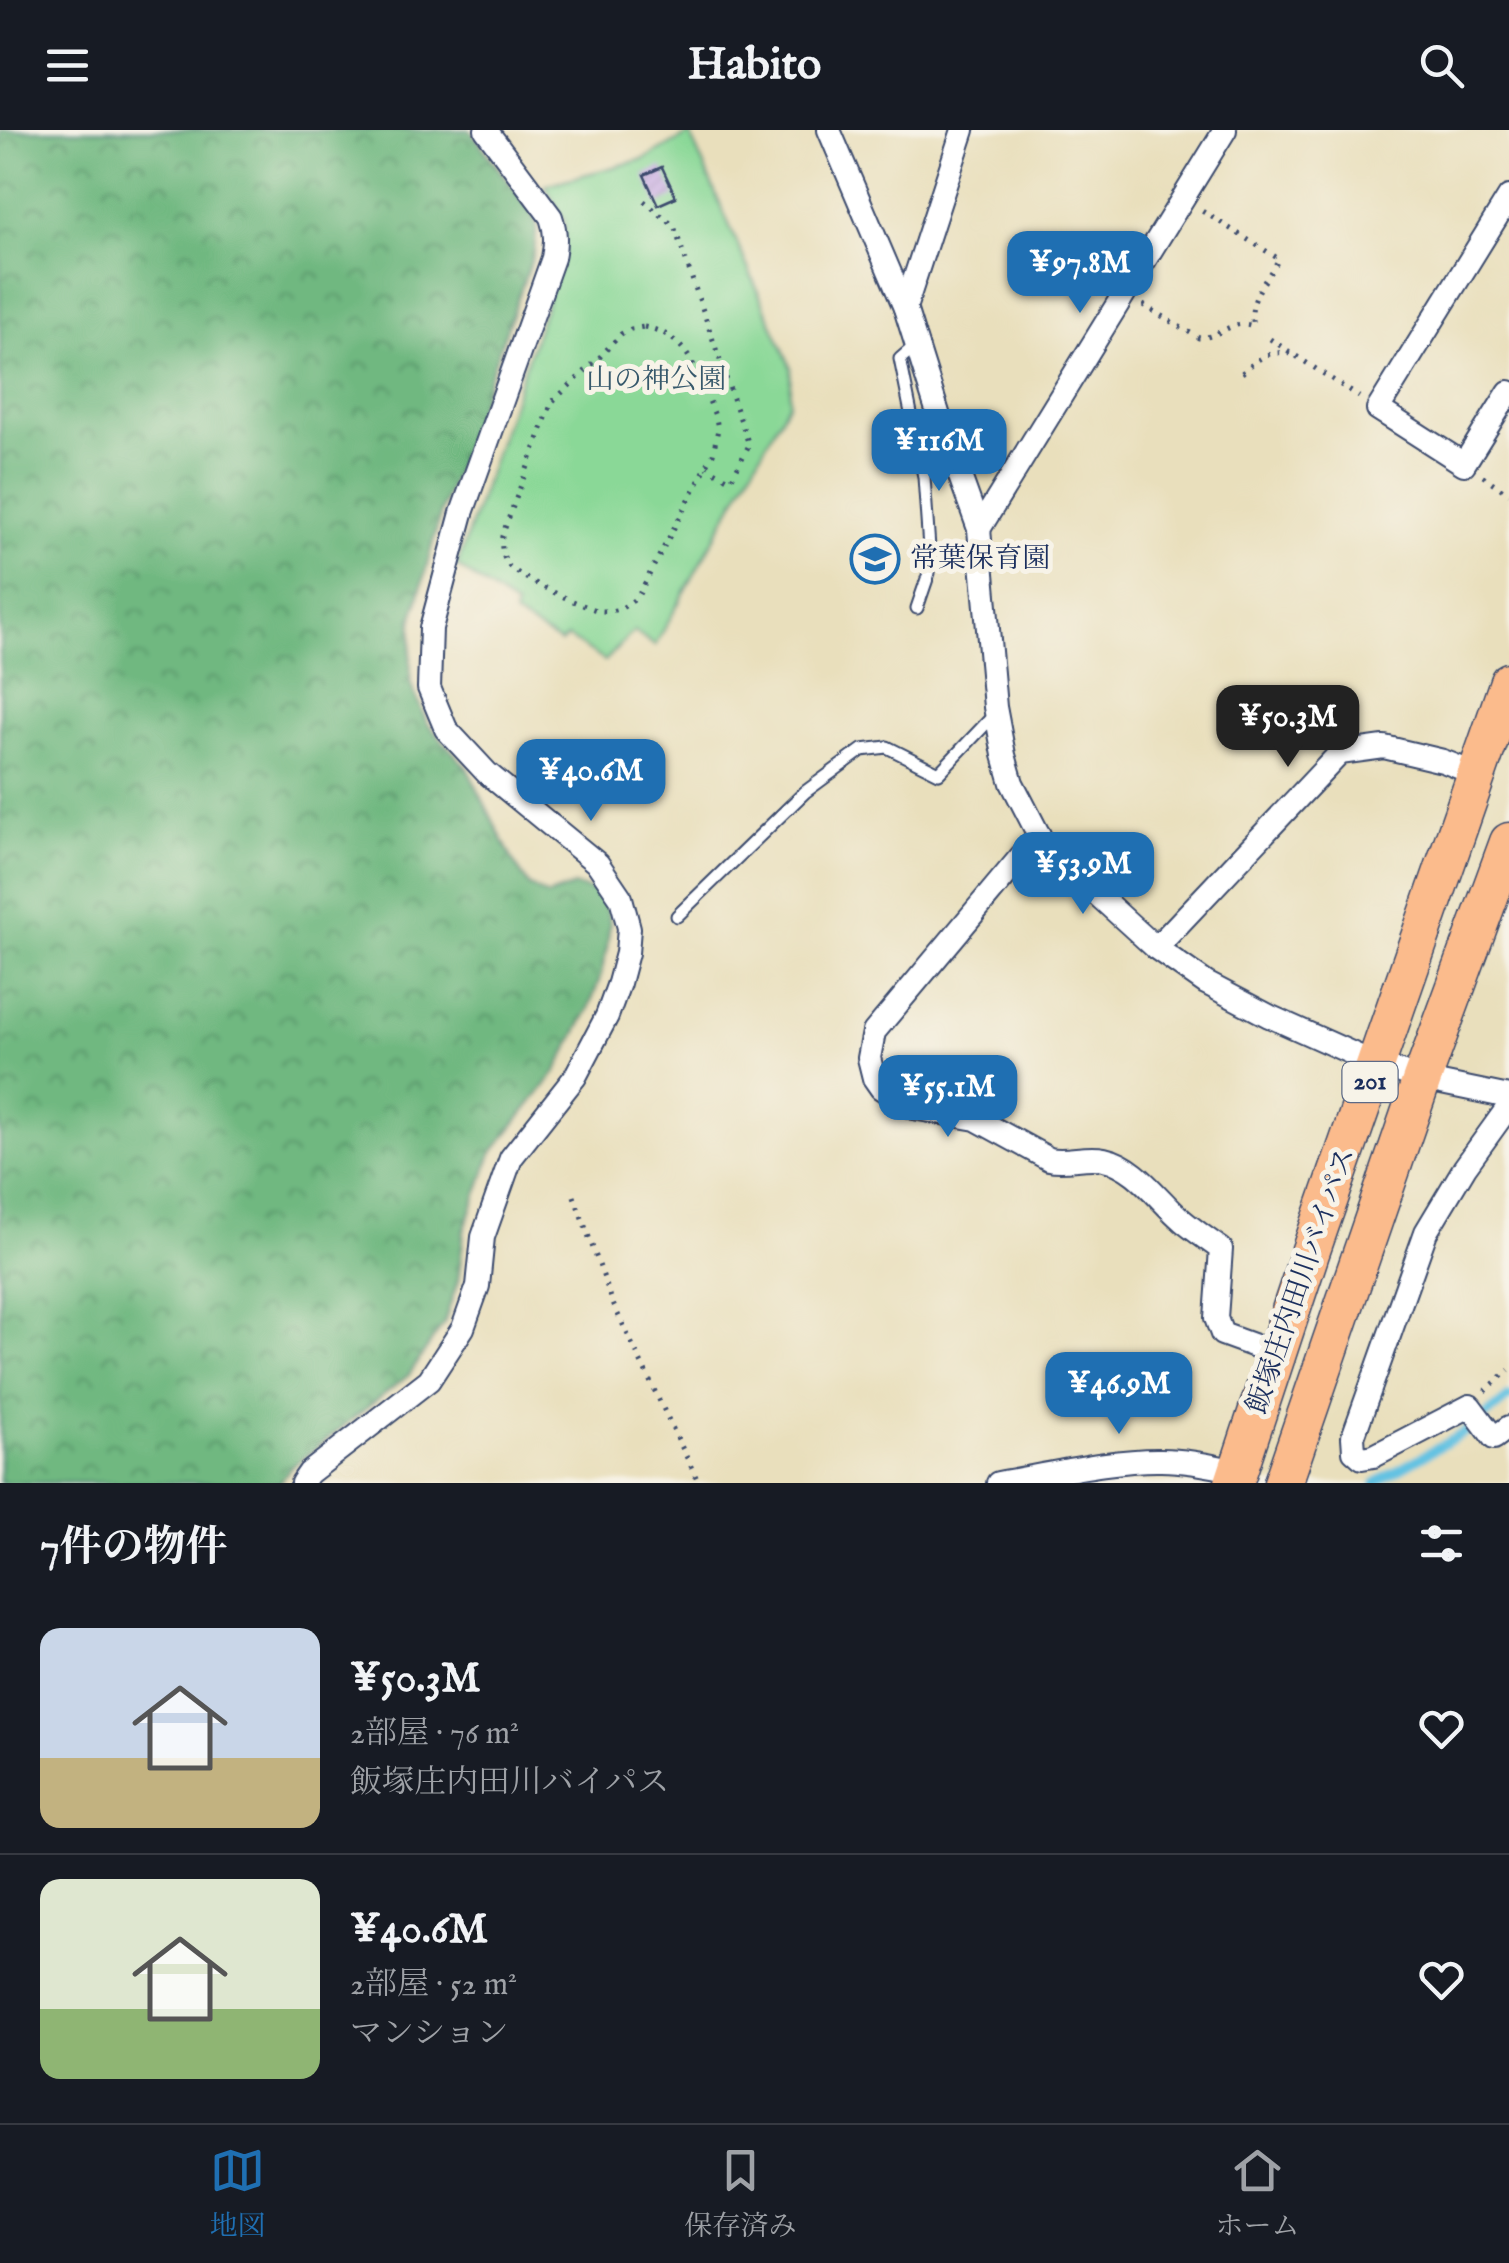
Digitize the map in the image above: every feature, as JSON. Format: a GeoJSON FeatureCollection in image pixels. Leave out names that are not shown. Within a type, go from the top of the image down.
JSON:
{"type":"FeatureCollection","features":[{"type":"Feature","properties":{"kind":"highway","name":"飯塚庄内田川バイパス"},"geometry":{"type":"LineString","coordinates":[[1236,1477],[1509,682]]}},
{"type":"Feature","properties":{"kind":"highway","name":"飯塚庄内田川バイパス"},"geometry":{"type":"LineString","coordinates":[[1283,1483],[1422,1079],[1509,842]]}},
{"type":"Feature","properties":{"kind":"street"},"geometry":{"type":"LineString","coordinates":[[302,1483],[308,1474],[429,1380],[463,1328],[478,1286],[483,1236],[511,1158],[575,1077],[608,1016],[627,953],[629,928],[622,898],[598,864],[486,773],[446,728],[429,688],[431,628],[462,513],[556,242],[551,217],[486,130]]}},
{"type":"Feature","properties":{"kind":"street"},"geometry":{"type":"LineString","coordinates":[[829,130],[905,308],[979,529],[996,712],[1012,783],[1045,846],[1156,948],[1206,983],[1376,1064],[1422,1079],[1509,1097]]}},
{"type":"Feature","properties":{"kind":"street"},"geometry":{"type":"LineString","coordinates":[[905,308],[964,130]]}},
{"type":"Feature","properties":{"kind":"street"},"geometry":{"type":"LineString","coordinates":[[979,529],[1225,130]]}},
{"type":"Feature","properties":{"kind":"street"},"geometry":{"type":"LineString","coordinates":[[1509,198],[1378,409],[1464,464],[1509,392]]}},
{"type":"Feature","properties":{"kind":"street"},"geometry":{"type":"LineString","coordinates":[[1156,948],[1340,753],[1384,748],[1444,761],[1476,774]]}},
{"type":"Feature","properties":{"kind":"street"},"geometry":{"type":"LineString","coordinates":[[1039,836],[874,1032],[869,1058],[874,1078],[880,1088],[913,1108],[976,1119],[1049,1159],[1102,1158],[1127,1169],[1182,1221],[1221,1250],[1216,1318],[1222,1334],[1277,1354]]}},
{"type":"Feature","properties":{"kind":"street"},"geometry":{"type":"LineString","coordinates":[[1490,1422],[1470,1406],[1374,1456],[1362,1458],[1354,1451],[1352,1437],[1426,1232],[1465,1167],[1509,1106]]}},
{"type":"Feature","properties":{"kind":"street"},"geometry":{"type":"LineString","coordinates":[[998,1483],[1160,1460],[1197,1463],[1236,1477]]}},
{"type":"Feature","properties":{"kind":"lane"},"geometry":{"type":"LineString","coordinates":[[916,345],[900,359],[924,477],[929,548],[928,573],[917,608]]}},
{"type":"Feature","properties":{"kind":"lane"},"geometry":{"type":"LineString","coordinates":[[677,916],[804,792],[862,750],[887,747],[939,773],[996,712]]}},
{"type":"Feature","properties":{"kind":"path"},"geometry":{"type":"LineString","coordinates":[[1124,293],[1199,338],[1234,324],[1244,322],[1253,326],[1253,302],[1278,259],[1183,198]]}},
{"type":"Feature","properties":{"kind":"path"},"geometry":{"type":"LineString","coordinates":[[644,202],[674,226],[749,445],[730,480],[707,467]]}},
{"type":"Feature","properties":{"kind":"path"},"geometry":{"type":"LineString","coordinates":[[631,328],[660,330],[686,351],[716,418],[714,454],[707,467],[638,596],[629,605],[598,611],[519,576],[505,560],[502,536],[552,402],[620,334],[631,328]]}},
{"type":"Feature","properties":{"kind":"path"},"geometry":{"type":"LineString","coordinates":[[1270,338],[1378,409]]}},
{"type":"Feature","properties":{"kind":"path"},"geometry":{"type":"LineString","coordinates":[[1242,373],[1263,355],[1277,351],[1293,354]]}},
{"type":"Feature","properties":{"kind":"path"},"geometry":{"type":"LineString","coordinates":[[574,1196],[614,1306],[699,1483]]}},
{"type":"Feature","properties":{"kind":"green space"},"geometry":{"type":"Polygon","coordinates":[[[0,130],[470,130],[537,225],[534,253],[442,508],[412,622],[410,682],[427,723],[467,768],[529,885],[547,896],[574,886],[603,893],[610,923],[607,948],[588,1011],[556,1072],[492,1153],[464,1231],[458,1281],[444,1323],[409,1375],[290,1468],[279,1483],[0,1483],[0,130]]]}},
{"type":"Feature","properties":{"kind":"green space","name":"山の神公園"},"geometry":{"type":"Polygon","coordinates":[[[690,134],[791,368],[789,402],[655,646],[634,631],[605,661],[567,637],[561,643],[514,615],[516,607],[457,566],[564,251],[565,221],[545,185],[644,159],[690,134]]]}},
{"type":"Feature","properties":{"kind":"building"},"geometry":{"type":"Polygon","coordinates":[[[662,167],[676,197],[658,205],[644,175],[662,167]]]}},
{"type":"Feature","properties":{"kind":"waterway"},"geometry":{"type":"LineString","coordinates":[[1375,1483],[1467,1431],[1509,1397]]}},
{"type":"Feature","properties":{"kind":"place","name":"常葉保育園"},"geometry":{"type":"Point","coordinates":[875,559]}}]}
